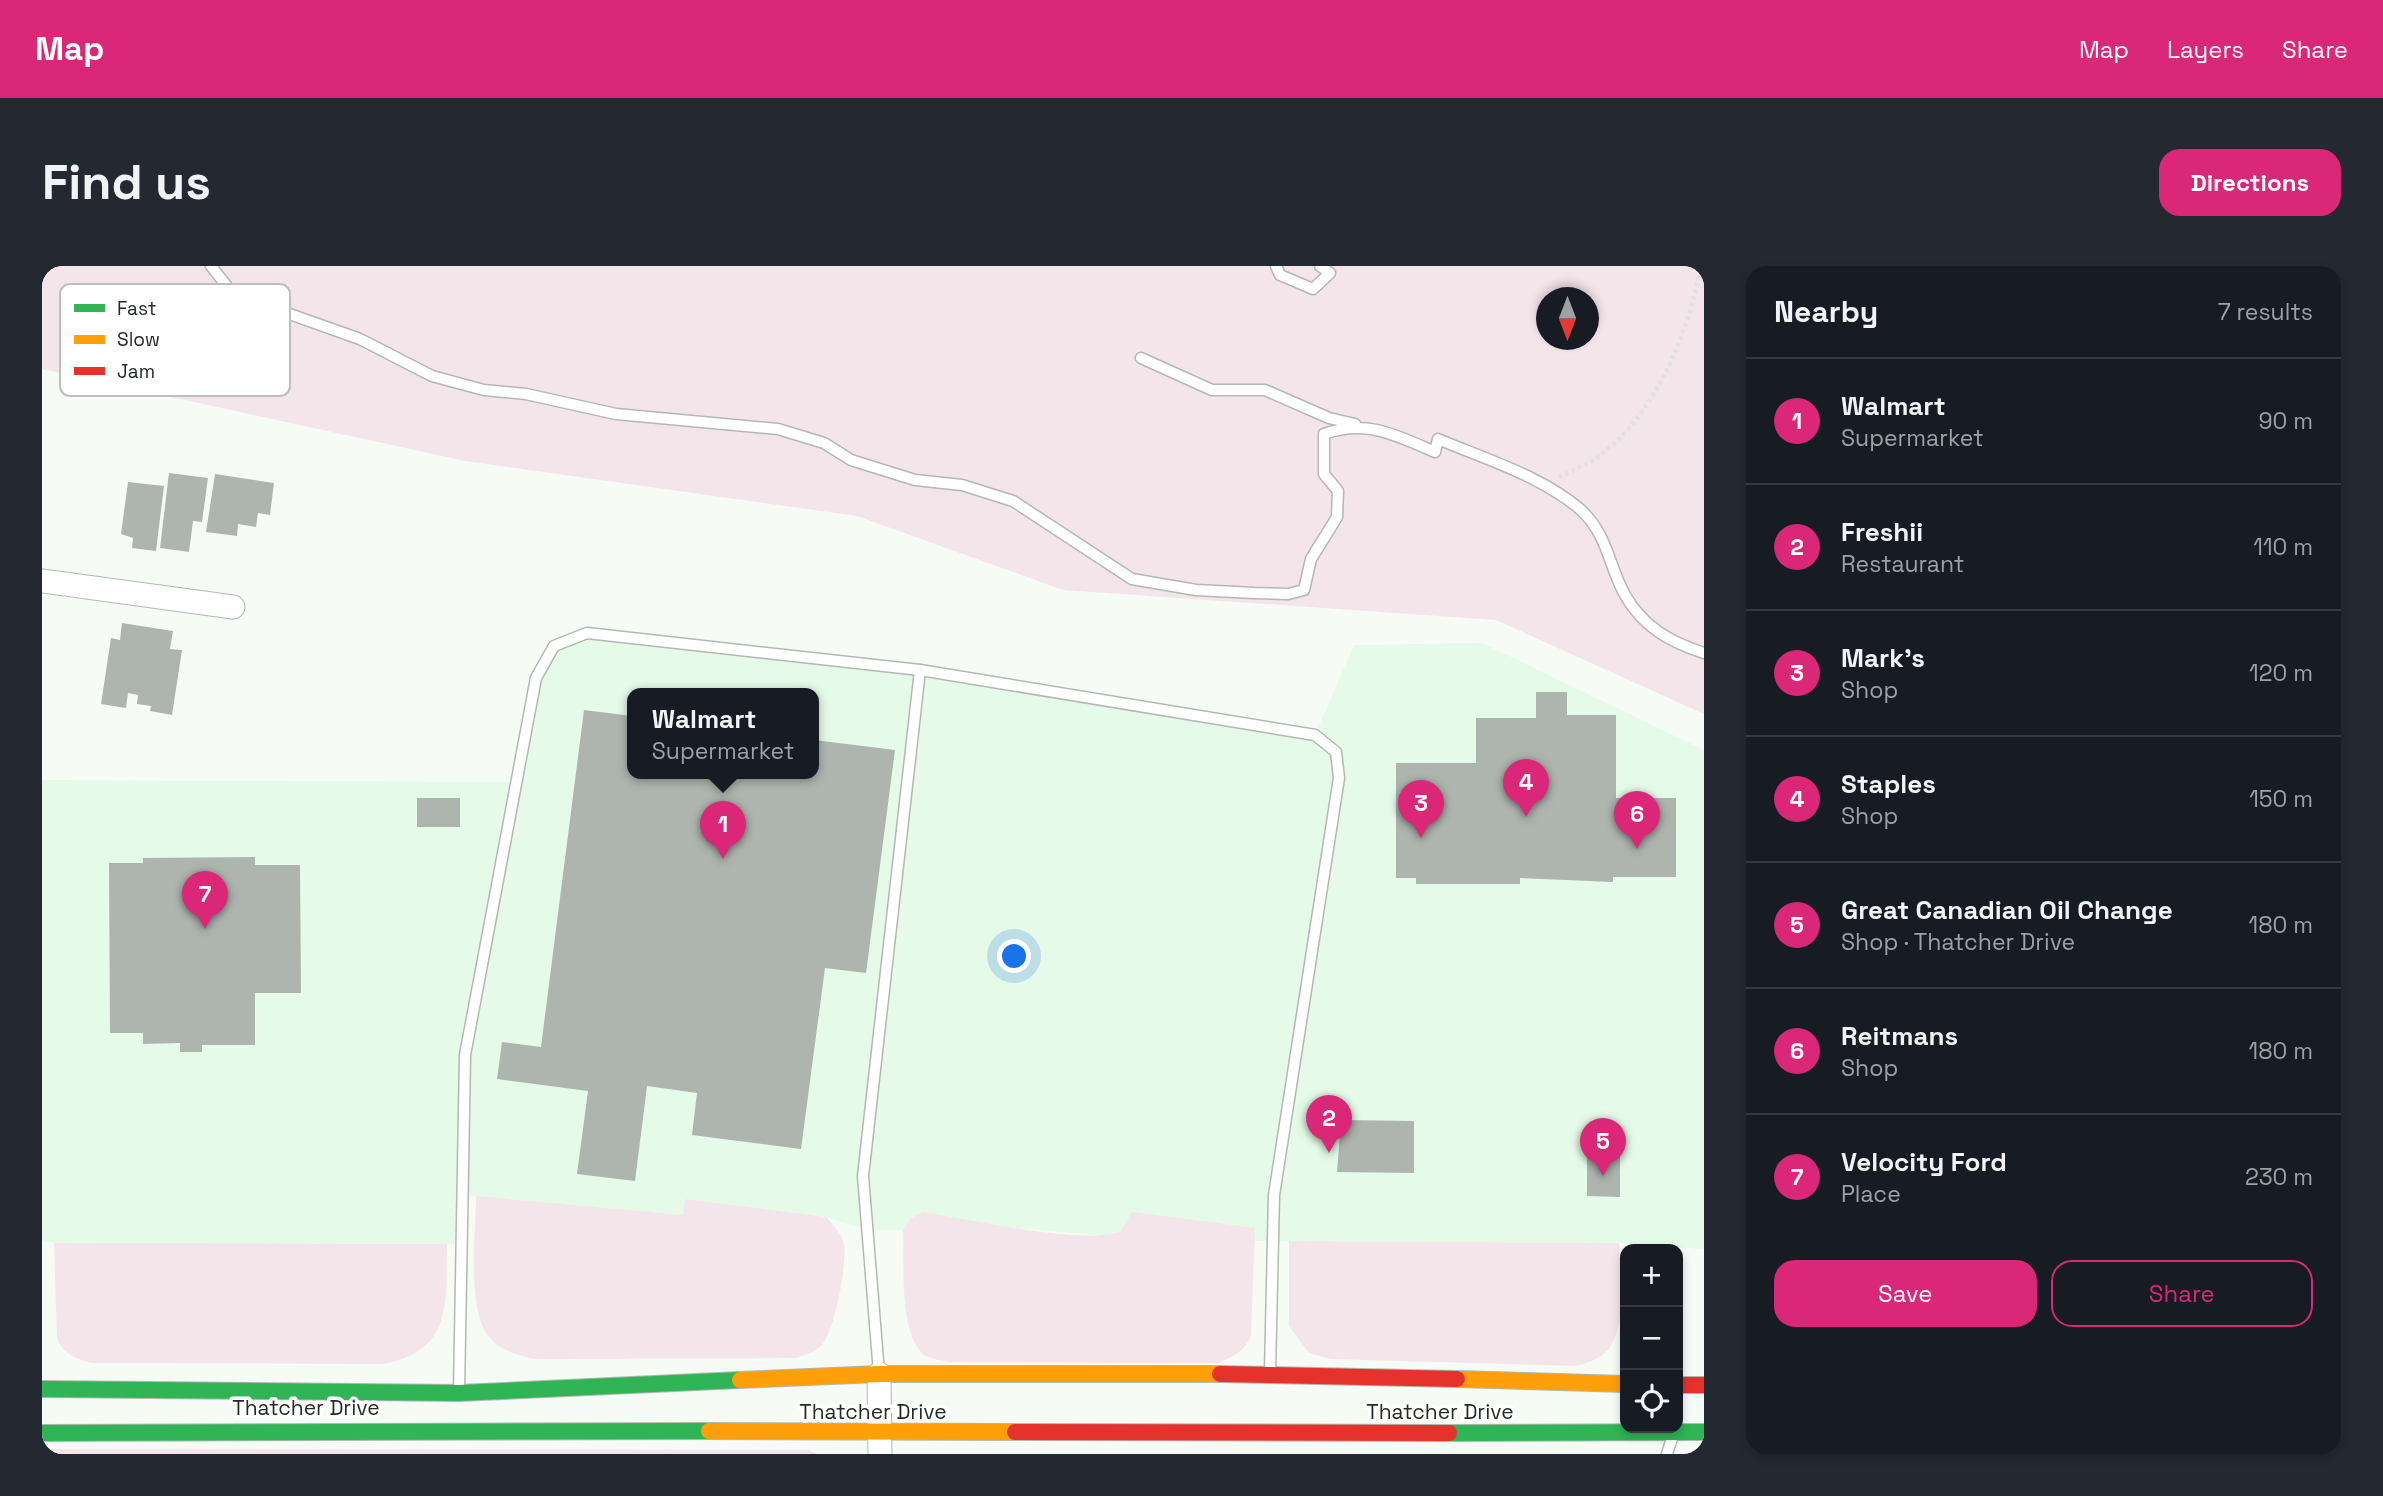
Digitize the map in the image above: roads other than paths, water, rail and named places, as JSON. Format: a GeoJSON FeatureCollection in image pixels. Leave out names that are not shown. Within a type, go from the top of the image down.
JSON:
{"type":"FeatureCollection","features":[{"type":"Feature","properties":{"kind":"main road","name":"Thatcher Drive"},"geometry":{"type":"LineString","coordinates":[[42,1389],[458,1392],[879,1374],[1270,1374],[1620,1384]]}},
{"type":"Feature","properties":{"kind":"main road"},"geometry":{"type":"LineString","coordinates":[[1683,1385],[1704,1385]]}},
{"type":"Feature","properties":{"kind":"main road","name":"Thatcher Drive"},"geometry":{"type":"LineString","coordinates":[[42,1433],[321,1428],[880,1444],[1674,1433]]}},
{"type":"Feature","properties":{"kind":"main road","name":"Thatcher Drive"},"geometry":{"type":"LineString","coordinates":[[1683,1433],[1704,1432]]}},
{"type":"Feature","properties":{"kind":"street"},"geometry":{"type":"LineString","coordinates":[[42,581],[233,607]]}},
{"type":"Feature","properties":{"kind":"street"},"geometry":{"type":"LineString","coordinates":[[879,1374],[880,1444]]}},
{"type":"Feature","properties":{"kind":"lane"},"geometry":{"type":"LineString","coordinates":[[211,266],[225,284]]}},
{"type":"Feature","properties":{"kind":"lane"},"geometry":{"type":"LineString","coordinates":[[1276,266],[1280,275],[1313,289],[1330,273],[1320,266]]}},
{"type":"Feature","properties":{"kind":"lane"},"geometry":{"type":"LineString","coordinates":[[290,314],[360,339],[432,376],[484,390],[526,394],[616,414],[778,429],[824,443],[851,460],[915,480],[962,485],[1013,501],[1132,579],[1196,590],[1288,594],[1304,590],[1311,559],[1337,517],[1338,491],[1324,474],[1324,434],[1340,428],[1365,426]]}},
{"type":"Feature","properties":{"kind":"lane"},"geometry":{"type":"LineString","coordinates":[[1141,358],[1212,390],[1265,390],[1329,418],[1365,426],[1435,452],[1438,439],[1542,485],[1583,511],[1601,536],[1624,594],[1646,625],[1675,644],[1704,653]]}},
{"type":"Feature","properties":{"kind":"lane"},"geometry":{"type":"LineString","coordinates":[[458,1392],[465,1055],[536,678],[554,646],[587,634],[920,670],[1315,735],[1335,752],[1339,778],[1274,1195],[1270,1374]]}},
{"type":"Feature","properties":{"kind":"lane"},"geometry":{"type":"LineString","coordinates":[[879,1374],[863,1177],[920,670]]}},
{"type":"Feature","properties":{"kind":"lane"},"geometry":{"type":"LineString","coordinates":[[1667,1454],[1674,1433]]}},
{"type":"Feature","properties":{"kind":"place","name":"Staples"},"geometry":{"type":"Point","coordinates":[1526,817]}},
{"type":"Feature","properties":{"kind":"place","name":"Mark's"},"geometry":{"type":"Point","coordinates":[1421,838]}},
{"type":"Feature","properties":{"kind":"place","name":"Reitmans"},"geometry":{"type":"Point","coordinates":[1637,849]}},
{"type":"Feature","properties":{"kind":"place","name":"Walmart"},"geometry":{"type":"Point","coordinates":[723,859]}},
{"type":"Feature","properties":{"kind":"place","name":"Velocity Ford"},"geometry":{"type":"Point","coordinates":[205,929]}},
{"type":"Feature","properties":{"kind":"place","name":"Freshii"},"geometry":{"type":"Point","coordinates":[1329,1153]}},
{"type":"Feature","properties":{"kind":"place","name":"Great Canadian Oil Change"},"geometry":{"type":"Point","coordinates":[1603,1176]}}]}
